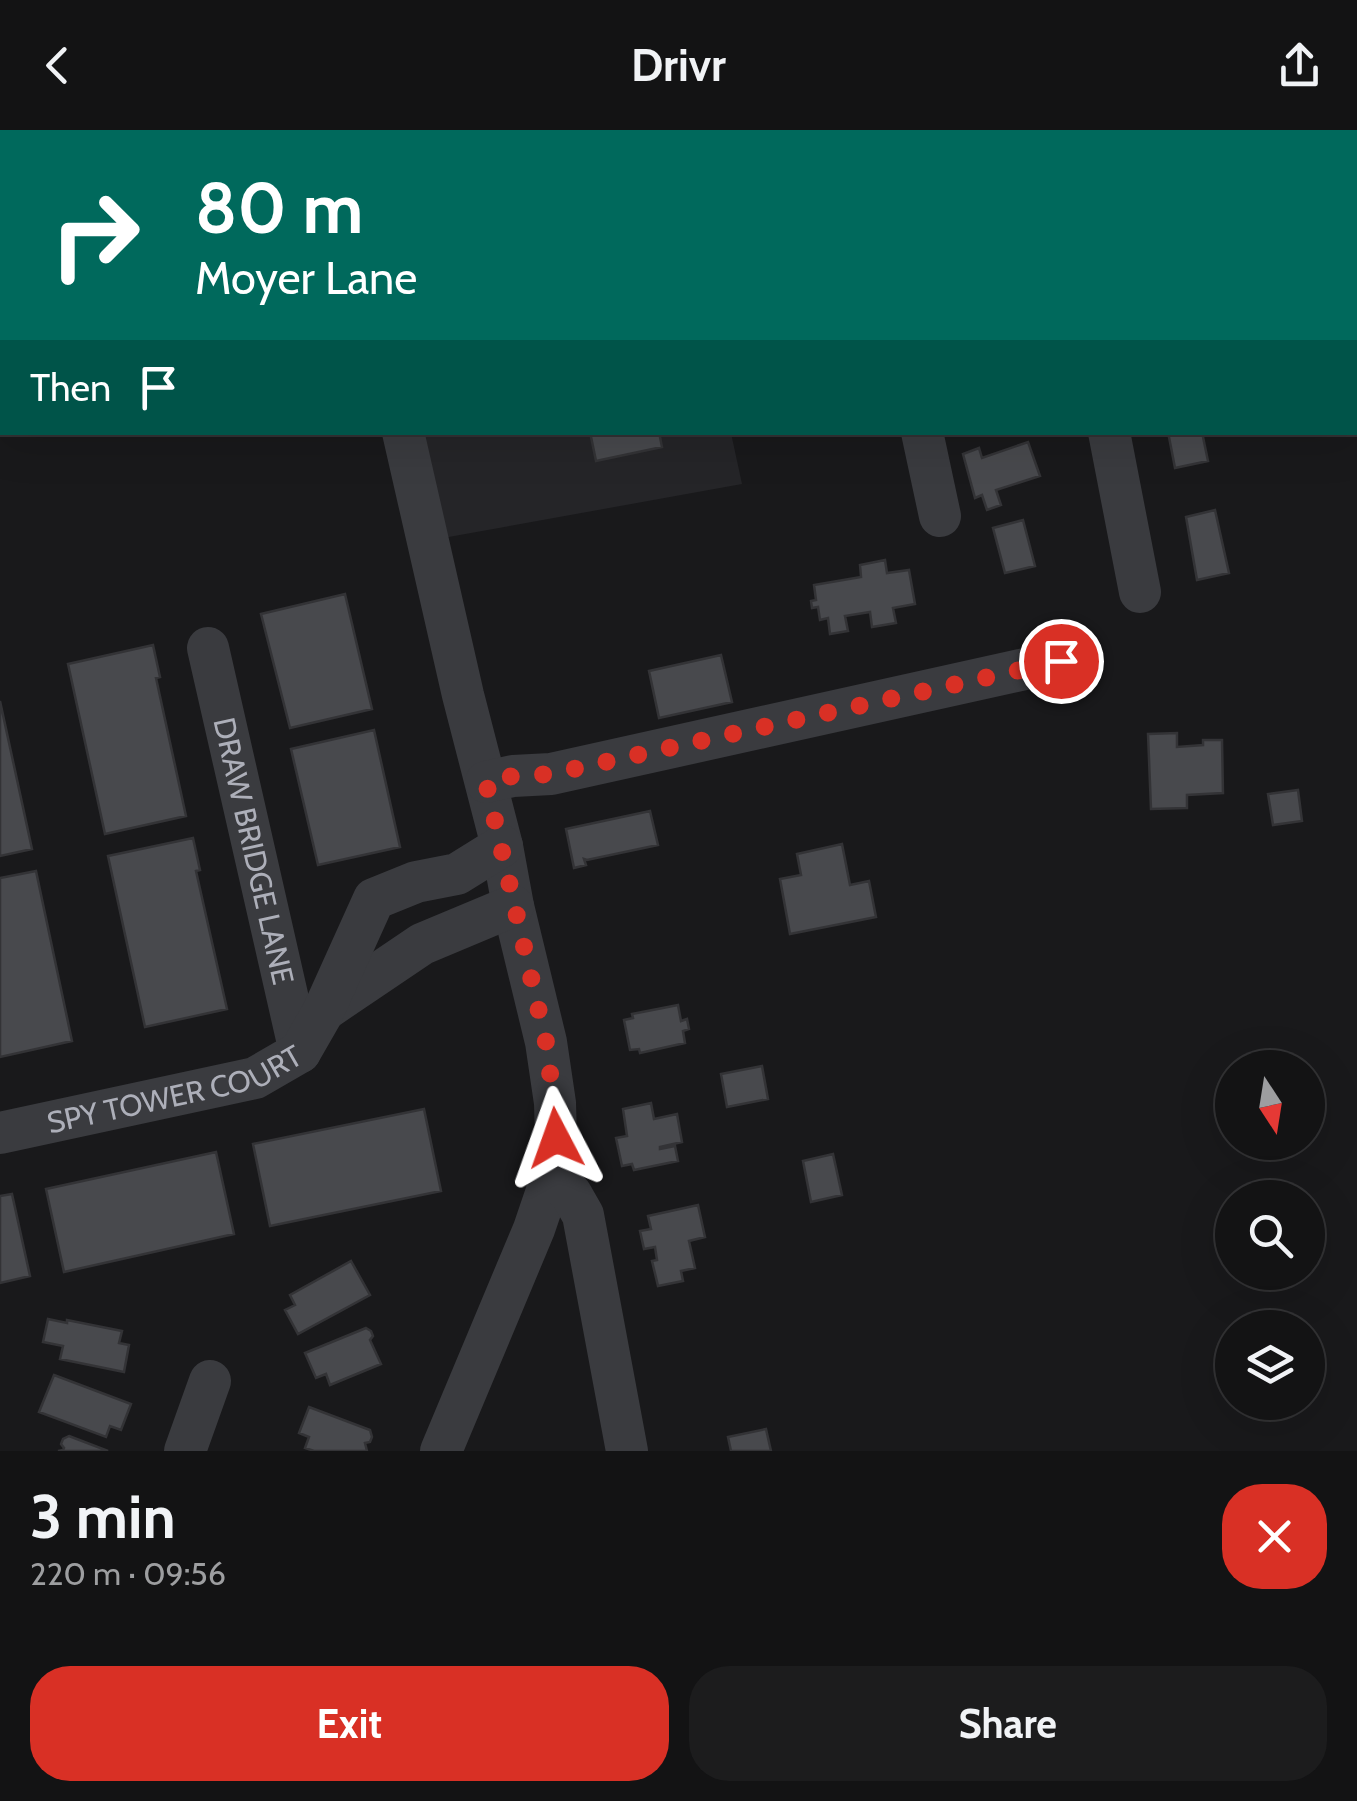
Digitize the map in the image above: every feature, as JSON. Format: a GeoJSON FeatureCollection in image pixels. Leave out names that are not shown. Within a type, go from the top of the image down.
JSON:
{"type":"FeatureCollection","features":[{"type":"Feature","properties":{"kind":"street"},"geometry":{"type":"LineString","coordinates":[[405,435],[546,1042],[556,1138],[552,1176],[534,1229],[441,1451]]}},
{"type":"Feature","properties":{"kind":"street"},"geometry":{"type":"LineString","coordinates":[[923,435],[940,516]]}},
{"type":"Feature","properties":{"kind":"street"},"geometry":{"type":"LineString","coordinates":[[1110,435],[1140,592]]}},
{"type":"Feature","properties":{"kind":"street","name":"DRAW BRIDGE LANE"},"geometry":{"type":"LineString","coordinates":[[208,648],[300,1052]]}},
{"type":"Feature","properties":{"kind":"street"},"geometry":{"type":"LineString","coordinates":[[486,782],[551,774],[1061,661]]}},
{"type":"Feature","properties":{"kind":"street","name":"SPY TOWER COURT"},"geometry":{"type":"LineString","coordinates":[[0,1132],[255,1078],[300,1052],[323,1012],[374,900],[416,882],[457,874],[502,846]]}},
{"type":"Feature","properties":{"kind":"street","name":"SPY TOWER COURT"},"geometry":{"type":"LineString","coordinates":[[323,1012],[422,944],[513,906]]}},
{"type":"Feature","properties":{"kind":"street"},"geometry":{"type":"LineString","coordinates":[[365,919],[406,955]]}},
{"type":"Feature","properties":{"kind":"street"},"geometry":{"type":"LineString","coordinates":[[552,1176],[571,1194],[583,1215],[627,1451]]}},
{"type":"Feature","properties":{"kind":"street"},"geometry":{"type":"LineString","coordinates":[[185,1451],[210,1381]]}},
{"type":"Feature","properties":{"kind":"shaded area"},"geometry":{"type":"Polygon","coordinates":[[[419,435],[731,435],[742,484],[443,538],[419,435]]]}},
{"type":"Feature","properties":{"kind":"building"},"geometry":{"type":"Polygon","coordinates":[[[591,435],[660,435],[662,447],[596,461],[591,435]]]}},
{"type":"Feature","properties":{"kind":"building"},"geometry":{"type":"Polygon","coordinates":[[[1169,435],[1203,435],[1208,461],[1175,468],[1169,435]]]}},
{"type":"Feature","properties":{"kind":"building"},"geometry":{"type":"Polygon","coordinates":[[[1028,442],[1040,476],[996,490],[1001,505],[987,510],[982,495],[975,498],[963,454],[979,448],[982,458],[1028,442]]]}},
{"type":"Feature","properties":{"kind":"building"},"geometry":{"type":"Polygon","coordinates":[[[1215,510],[1229,573],[1197,580],[1186,517],[1215,510]]]}},
{"type":"Feature","properties":{"kind":"building"},"geometry":{"type":"Polygon","coordinates":[[[1023,520],[1035,566],[1005,573],[993,528],[1023,520]]]}},
{"type":"Feature","properties":{"kind":"building"},"geometry":{"type":"Polygon","coordinates":[[[885,560],[887,573],[909,570],[915,604],[893,608],[896,623],[872,627],[870,612],[845,616],[848,631],[830,634],[828,618],[820,620],[818,607],[812,608],[811,601],[816,600],[814,585],[861,577],[860,565],[885,560]]]}},
{"type":"Feature","properties":{"kind":"building"},"geometry":{"type":"Polygon","coordinates":[[[345,594],[372,709],[290,728],[261,614],[345,594]]]}},
{"type":"Feature","properties":{"kind":"building"},"geometry":{"type":"Polygon","coordinates":[[[153,645],[160,677],[156,678],[186,816],[105,834],[68,664],[153,645]]]}},
{"type":"Feature","properties":{"kind":"building"},"geometry":{"type":"Polygon","coordinates":[[[721,655],[732,702],[659,718],[649,671],[721,655]]]}},
{"type":"Feature","properties":{"kind":"building"},"geometry":{"type":"Polygon","coordinates":[[[0,701],[32,849],[0,856],[0,701]]]}},
{"type":"Feature","properties":{"kind":"building"},"geometry":{"type":"Polygon","coordinates":[[[374,730],[400,847],[318,865],[291,749],[374,730]]]}},
{"type":"Feature","properties":{"kind":"building"},"geometry":{"type":"Polygon","coordinates":[[[1177,733],[1177,747],[1222,740],[1223,793],[1187,795],[1187,808],[1151,809],[1148,734],[1177,733]]]}},
{"type":"Feature","properties":{"kind":"building"},"geometry":{"type":"Polygon","coordinates":[[[1298,790],[1302,821],[1273,825],[1268,794],[1298,790]]]}},
{"type":"Feature","properties":{"kind":"building"},"geometry":{"type":"Polygon","coordinates":[[[650,811],[658,845],[584,859],[586,865],[574,868],[566,829],[650,811]]]}},
{"type":"Feature","properties":{"kind":"building"},"geometry":{"type":"Polygon","coordinates":[[[193,838],[200,870],[196,871],[227,1009],[145,1027],[108,856],[193,838]]]}},
{"type":"Feature","properties":{"kind":"building"},"geometry":{"type":"Polygon","coordinates":[[[842,844],[850,885],[869,881],[876,917],[790,934],[780,879],[801,875],[797,854],[842,844]]]}},
{"type":"Feature","properties":{"kind":"building"},"geometry":{"type":"Polygon","coordinates":[[[36,871],[72,1041],[0,1057],[0,878],[36,871]]]}},
{"type":"Feature","properties":{"kind":"building"},"geometry":{"type":"Polygon","coordinates":[[[678,1005],[681,1021],[687,1019],[689,1029],[683,1031],[685,1043],[640,1053],[639,1049],[630,1050],[624,1020],[633,1018],[632,1014],[678,1005]]]}},
{"type":"Feature","properties":{"kind":"building"},"geometry":{"type":"Polygon","coordinates":[[[762,1066],[768,1099],[727,1107],[721,1074],[762,1066]]]}},
{"type":"Feature","properties":{"kind":"building"},"geometry":{"type":"Polygon","coordinates":[[[651,1103],[654,1119],[677,1114],[682,1142],[660,1149],[675,1146],[678,1161],[634,1170],[632,1164],[622,1166],[616,1138],[627,1136],[623,1109],[651,1103]]]}},
{"type":"Feature","properties":{"kind":"building"},"geometry":{"type":"Polygon","coordinates":[[[424,1109],[441,1191],[270,1226],[253,1144],[424,1109]]]}},
{"type":"Feature","properties":{"kind":"building"},"geometry":{"type":"Polygon","coordinates":[[[216,1152],[234,1234],[64,1272],[46,1189],[216,1152]]]}},
{"type":"Feature","properties":{"kind":"building"},"geometry":{"type":"Polygon","coordinates":[[[833,1154],[842,1195],[811,1202],[803,1161],[833,1154]]]}},
{"type":"Feature","properties":{"kind":"building"},"geometry":{"type":"Polygon","coordinates":[[[12,1194],[30,1276],[0,1283],[0,1196],[12,1194]]]}},
{"type":"Feature","properties":{"kind":"building"},"geometry":{"type":"Polygon","coordinates":[[[698,1205],[705,1237],[689,1241],[695,1268],[681,1271],[683,1281],[658,1286],[652,1261],[657,1260],[655,1247],[644,1249],[640,1231],[651,1229],[648,1216],[698,1205]]]}},
{"type":"Feature","properties":{"kind":"building"},"geometry":{"type":"Polygon","coordinates":[[[351,1261],[370,1295],[298,1334],[285,1310],[295,1305],[290,1295],[351,1261]]]}},
{"type":"Feature","properties":{"kind":"building"},"geometry":{"type":"Polygon","coordinates":[[[48,1319],[122,1331],[119,1343],[129,1345],[124,1372],[60,1359],[63,1346],[43,1342],[48,1319]]]}},
{"type":"Feature","properties":{"kind":"building"},"geometry":{"type":"Polygon","coordinates":[[[366,1328],[371,1331],[370,1340],[381,1364],[330,1385],[326,1374],[316,1378],[305,1353],[366,1328]]]}},
{"type":"Feature","properties":{"kind":"building"},"geometry":{"type":"Polygon","coordinates":[[[54,1375],[131,1404],[121,1430],[110,1426],[106,1437],[39,1412],[54,1375]]]}},
{"type":"Feature","properties":{"kind":"building"},"geometry":{"type":"Polygon","coordinates":[[[309,1407],[370,1430],[372,1437],[365,1443],[367,1451],[305,1448],[309,1437],[299,1433],[309,1407]]]}},
{"type":"Feature","properties":{"kind":"building"},"geometry":{"type":"Polygon","coordinates":[[[766,1429],[771,1451],[731,1451],[728,1437],[766,1429]]]}},
{"type":"Feature","properties":{"kind":"building"},"geometry":{"type":"Polygon","coordinates":[[[69,1436],[108,1451],[58,1451],[63,1450],[63,1439],[69,1436]]]}},
{"type":"Feature","properties":{"kind":"route"},"geometry":{"type":"LineString","coordinates":[[556,1138],[546,1042],[486,782],[551,774],[1061,661]]}}]}
